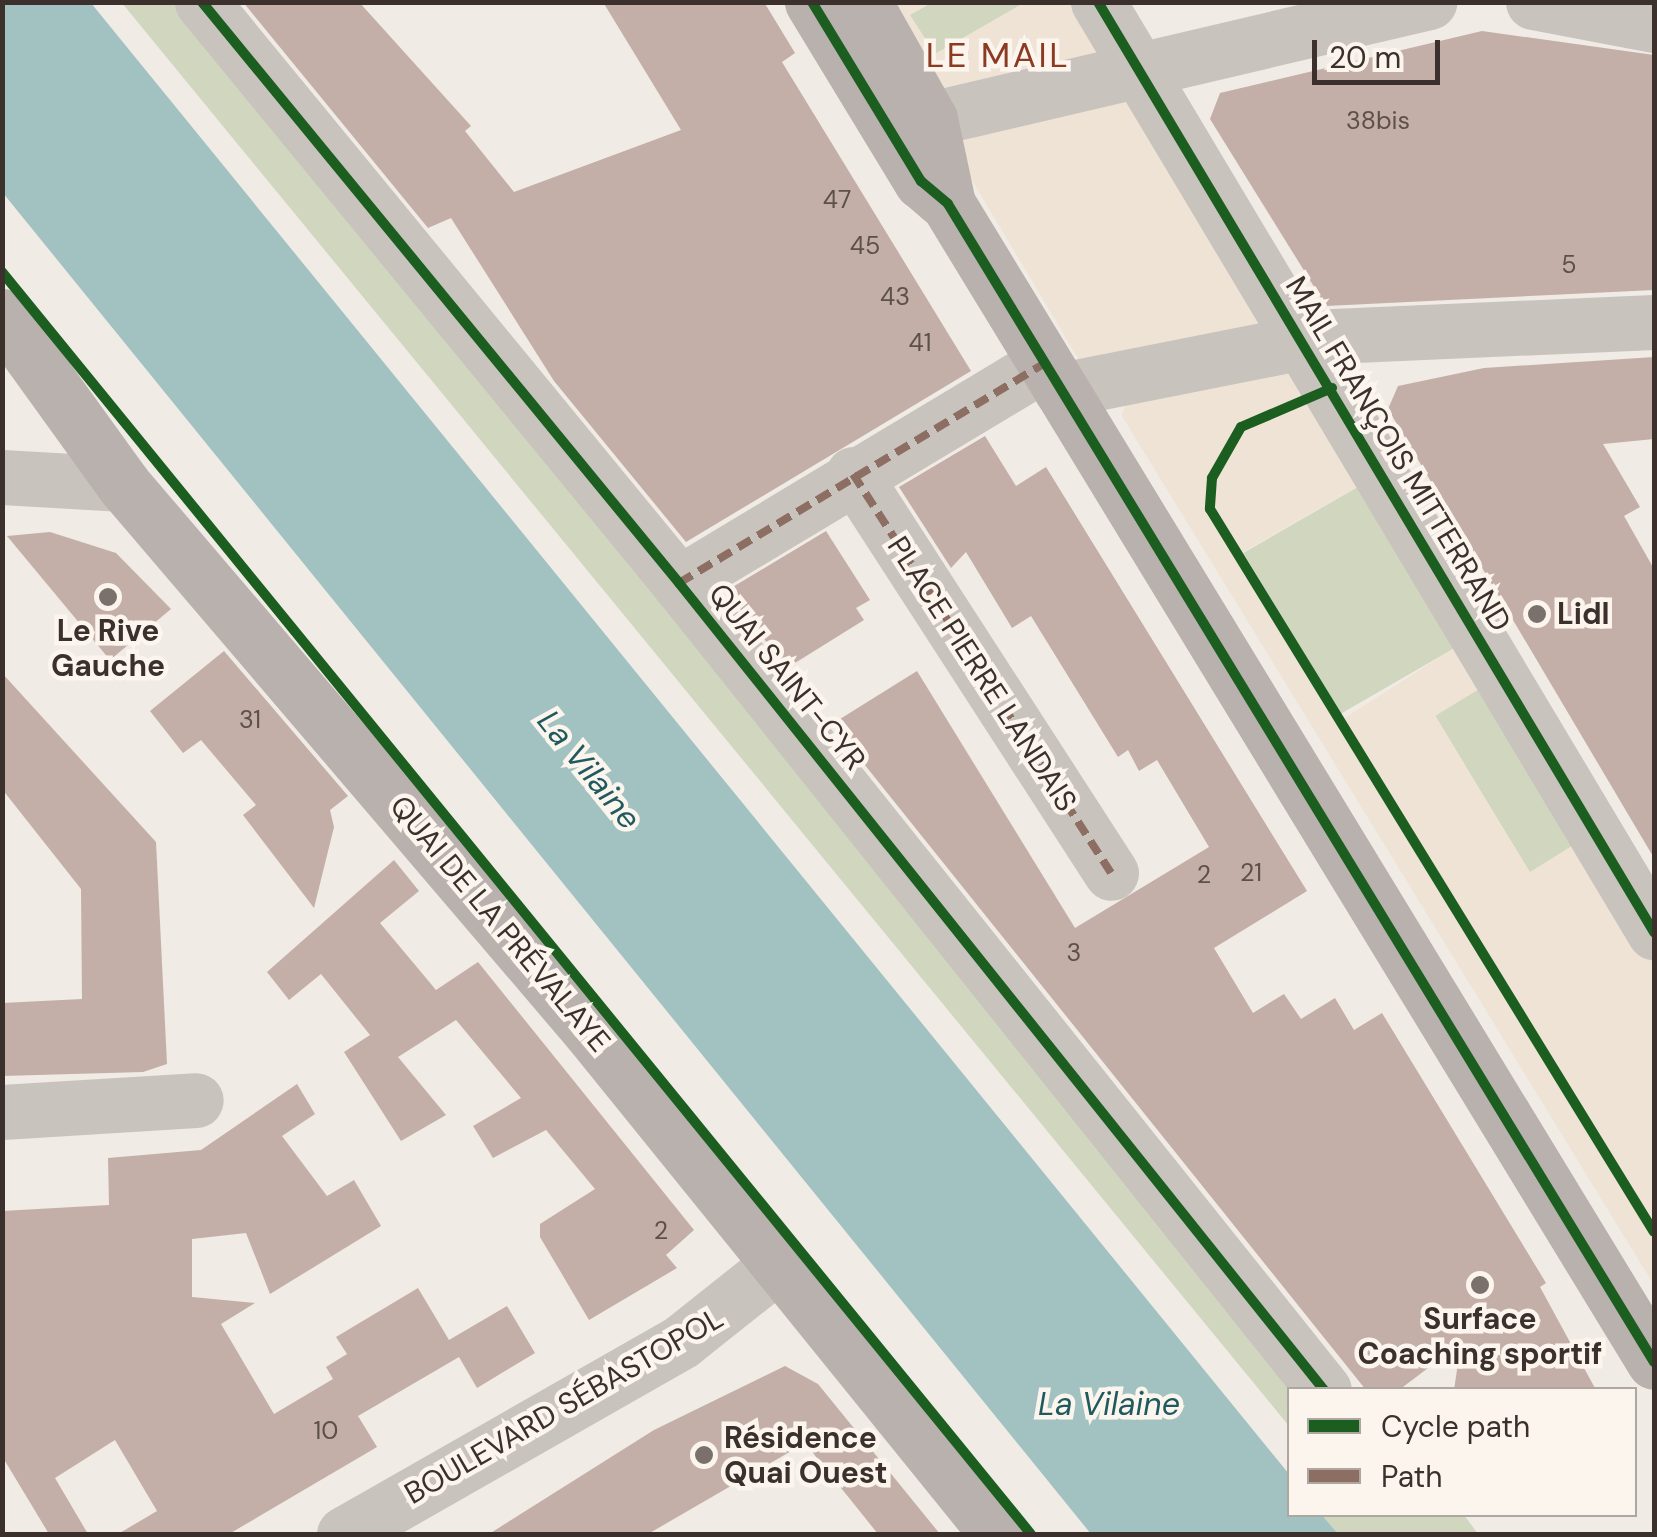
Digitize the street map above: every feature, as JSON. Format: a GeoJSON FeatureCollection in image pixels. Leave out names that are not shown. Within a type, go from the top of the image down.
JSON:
{"type":"FeatureCollection","features":[{"type":"Feature","properties":{"kind":"main road"},"geometry":{"type":"LineString","coordinates":[[812,2],[921,181],[948,204],[1654,1362]]}},
{"type":"Feature","properties":{"kind":"main road"},"geometry":{"type":"LineString","coordinates":[[864,2],[930,119],[948,204]]}},
{"type":"Feature","properties":{"kind":"main road","name":"QUAI DE LA PRÉVALAYE"},"geometry":{"type":"LineString","coordinates":[[2,316],[123,484],[589,1030],[776,1267],[997,1534]]}},
{"type":"Feature","properties":{"kind":"street","name":"QUAI SAINT-CYR"},"geometry":{"type":"LineString","coordinates":[[202,2],[679,582],[1322,1387]]}},
{"type":"Feature","properties":{"kind":"street","name":"MAIL FRANÇOIS MITTERRAND"},"geometry":{"type":"LineString","coordinates":[[1098,2],[1144,70],[1654,932]]}},
{"type":"Feature","properties":{"kind":"street"},"geometry":{"type":"LineString","coordinates":[[930,119],[1429,2]]}},
{"type":"Feature","properties":{"kind":"street"},"geometry":{"type":"LineString","coordinates":[[1533,2],[1654,26]]}},
{"type":"Feature","properties":{"kind":"street"},"geometry":{"type":"LineString","coordinates":[[679,582],[853,474],[1052,377],[1302,340],[1654,322]]}},
{"type":"Feature","properties":{"kind":"street","name":"PLACE PIERRE LANDAIS"},"geometry":{"type":"LineString","coordinates":[[853,474],[1111,874]]}},
{"type":"Feature","properties":{"kind":"street"},"geometry":{"type":"LineString","coordinates":[[2,477],[123,484]]}},
{"type":"Feature","properties":{"kind":"street"},"geometry":{"type":"LineString","coordinates":[[2,1112],[196,1100]]}},
{"type":"Feature","properties":{"kind":"street","name":"BOULEVARD SÉBASTOPOL"},"geometry":{"type":"LineString","coordinates":[[344,1534],[682,1342],[776,1267]]}},
{"type":"Feature","properties":{"kind":"green space"},"geometry":{"type":"Polygon","coordinates":[[[122,3],[213,3],[1288,1387],[1287,1424],[122,3]]]}},
{"type":"Feature","properties":{"kind":"green space"},"geometry":{"type":"Polygon","coordinates":[[[931,3],[1024,3],[935,54],[909,15],[931,3]]]}},
{"type":"Feature","properties":{"kind":"green space"},"geometry":{"type":"Polygon","coordinates":[[[1368,481],[1462,644],[1337,716],[1243,553],[1368,481]]]}},
{"type":"Feature","properties":{"kind":"green space"},"geometry":{"type":"Polygon","coordinates":[[[1481,687],[1576,845],[1529,873],[1435,715],[1481,687]]]}},
{"type":"Feature","properties":{"kind":"green space"},"geometry":{"type":"Polygon","coordinates":[[[1324,1517],[1465,1517],[1478,1534],[1338,1534],[1324,1517]]]}},
{"type":"Feature","properties":{"kind":"shaded area"},"geometry":{"type":"Polygon","coordinates":[[[877,3],[931,3],[910,15],[935,54],[1024,3],[1098,3],[1131,56],[941,100],[877,3]]]}},
{"type":"Feature","properties":{"kind":"shaded area"},"geometry":{"type":"Polygon","coordinates":[[[1152,89],[1293,324],[1079,360],[960,160],[964,140],[1152,89]]]}},
{"type":"Feature","properties":{"kind":"shaded area"},"geometry":{"type":"Polygon","coordinates":[[[1313,355],[1654,931],[1654,1285],[1122,416],[1126,402],[1313,355]],[[1367,481],[1243,552],[1343,719],[1462,643],[1367,481]],[[1481,688],[1435,716],[1530,872],[1575,844],[1481,688]]]}},
{"type":"Feature","properties":{"kind":"water","name":"La Vilaine"},"geometry":{"type":"Polygon","coordinates":[[[2,3],[91,3],[1287,1472],[1287,1517],[1324,1517],[1338,1534],[1091,1534],[3,193],[2,3]]]}},
{"type":"Feature","properties":{"kind":"building"},"geometry":{"type":"Polygon","coordinates":[[[243,2],[359,2],[471,126],[465,131],[514,192],[681,130],[603,2],[764,2],[795,53],[782,62],[971,371],[686,542],[554,381],[451,218],[428,228],[243,2]]]}},
{"type":"Feature","properties":{"kind":"building"},"geometry":{"type":"Polygon","coordinates":[[[1482,31],[1654,55],[1654,290],[1326,306],[1210,119],[1220,93],[1482,31]]]}},
{"type":"Feature","properties":{"kind":"building"},"geometry":{"type":"Polygon","coordinates":[[[1654,357],[1654,439],[1603,444],[1640,507],[1624,516],[1654,569],[1654,858],[1388,409],[1398,386],[1484,368],[1654,357]]]}},
{"type":"Feature","properties":{"kind":"building"},"geometry":{"type":"Polygon","coordinates":[[[985,436],[1016,486],[1046,467],[1307,891],[1214,948],[1253,1013],[1284,994],[1301,1019],[1335,998],[1354,1030],[1382,1013],[1546,1283],[1540,1287],[1594,1387],[1454,1387],[1461,1343],[1403,1387],[1364,1387],[832,724],[917,671],[1075,928],[1209,847],[1157,760],[1139,771],[1128,750],[1118,757],[1031,616],[1012,628],[966,552],[951,568],[899,487],[985,436]]]}},
{"type":"Feature","properties":{"kind":"building"},"geometry":{"type":"Polygon","coordinates":[[[826,531],[870,600],[856,608],[864,620],[787,668],[726,591],[826,531]]]}},
{"type":"Feature","properties":{"kind":"building","name":"Le Rive Gauche"},"geometry":{"type":"Polygon","coordinates":[[[50,532],[116,553],[171,609],[110,660],[7,536],[50,532]]]}},
{"type":"Feature","properties":{"kind":"building"},"geometry":{"type":"Polygon","coordinates":[[[224,651],[348,796],[330,810],[334,827],[314,908],[243,815],[256,805],[201,740],[183,753],[150,711],[224,651]]]}},
{"type":"Feature","properties":{"kind":"building"},"geometry":{"type":"Polygon","coordinates":[[[2,673],[156,842],[167,1064],[143,1072],[2,1076],[2,1003],[82,999],[81,889],[2,789],[2,673]]]}},
{"type":"Feature","properties":{"kind":"building"},"geometry":{"type":"Polygon","coordinates":[[[394,860],[419,891],[380,923],[436,990],[478,962],[694,1230],[666,1255],[677,1268],[589,1320],[540,1237],[540,1224],[595,1189],[546,1130],[493,1158],[473,1126],[521,1098],[456,1020],[398,1057],[446,1115],[401,1141],[344,1052],[370,1035],[321,974],[289,1000],[267,972],[394,860]]]}},
{"type":"Feature","properties":{"kind":"building"},"geometry":{"type":"Polygon","coordinates":[[[297,1084],[315,1114],[282,1136],[327,1196],[354,1180],[381,1226],[270,1294],[246,1233],[192,1239],[192,1297],[255,1303],[221,1324],[274,1414],[333,1379],[326,1367],[347,1354],[336,1337],[418,1288],[449,1340],[507,1306],[535,1353],[477,1388],[459,1357],[358,1416],[377,1447],[229,1534],[118,1534],[157,1511],[115,1440],[55,1478],[88,1534],[49,1534],[2,1456],[2,1211],[109,1205],[108,1158],[201,1150],[297,1084]]]}},
{"type":"Feature","properties":{"kind":"building","name":"Résidence Quai Ouest"},"geometry":{"type":"Polygon","coordinates":[[[785,1366],[818,1384],[940,1534],[878,1534],[805,1443],[648,1534],[489,1534],[654,1430],[785,1366]]]}},
{"type":"Feature","properties":{"kind":"marked path"},"geometry":{"type":"LineString","coordinates":[[679,583],[1044,364]]}},
{"type":"Feature","properties":{"kind":"marked path"},"geometry":{"type":"LineString","coordinates":[[853,474],[1111,873]]}},
{"type":"Feature","properties":{"kind":"cycle path"},"geometry":{"type":"LineString","coordinates":[[202,2],[679,583],[1322,1387]]}},
{"type":"Feature","properties":{"kind":"cycle path"},"geometry":{"type":"LineString","coordinates":[[812,2],[921,181],[948,204],[1654,1362]]}},
{"type":"Feature","properties":{"kind":"cycle path"},"geometry":{"type":"LineString","coordinates":[[1098,2],[1654,932]]}},
{"type":"Feature","properties":{"kind":"cycle path"},"geometry":{"type":"LineString","coordinates":[[2,272],[1031,1534]]}},
{"type":"Feature","properties":{"kind":"cycle path"},"geometry":{"type":"LineString","coordinates":[[1332,388],[1241,427],[1212,478],[1210,509],[1654,1232]]}},
{"type":"Feature","properties":{"kind":"place","name":"Le Rive Gauche"},"geometry":{"type":"Point","coordinates":[108,597]}},
{"type":"Feature","properties":{"kind":"place","name":"Lidl"},"geometry":{"type":"Point","coordinates":[1537,614]}},
{"type":"Feature","properties":{"kind":"place","name":"Surface Coaching sportif"},"geometry":{"type":"Point","coordinates":[1480,1285]}},
{"type":"Feature","properties":{"kind":"place","name":"Résidence Quai Ouest"},"geometry":{"type":"Point","coordinates":[704,1455]}},
{"type":"Feature","properties":{"kind":"district","name":"LE MAIL"},"geometry":{"type":"Point","coordinates":[998,55]}}]}
